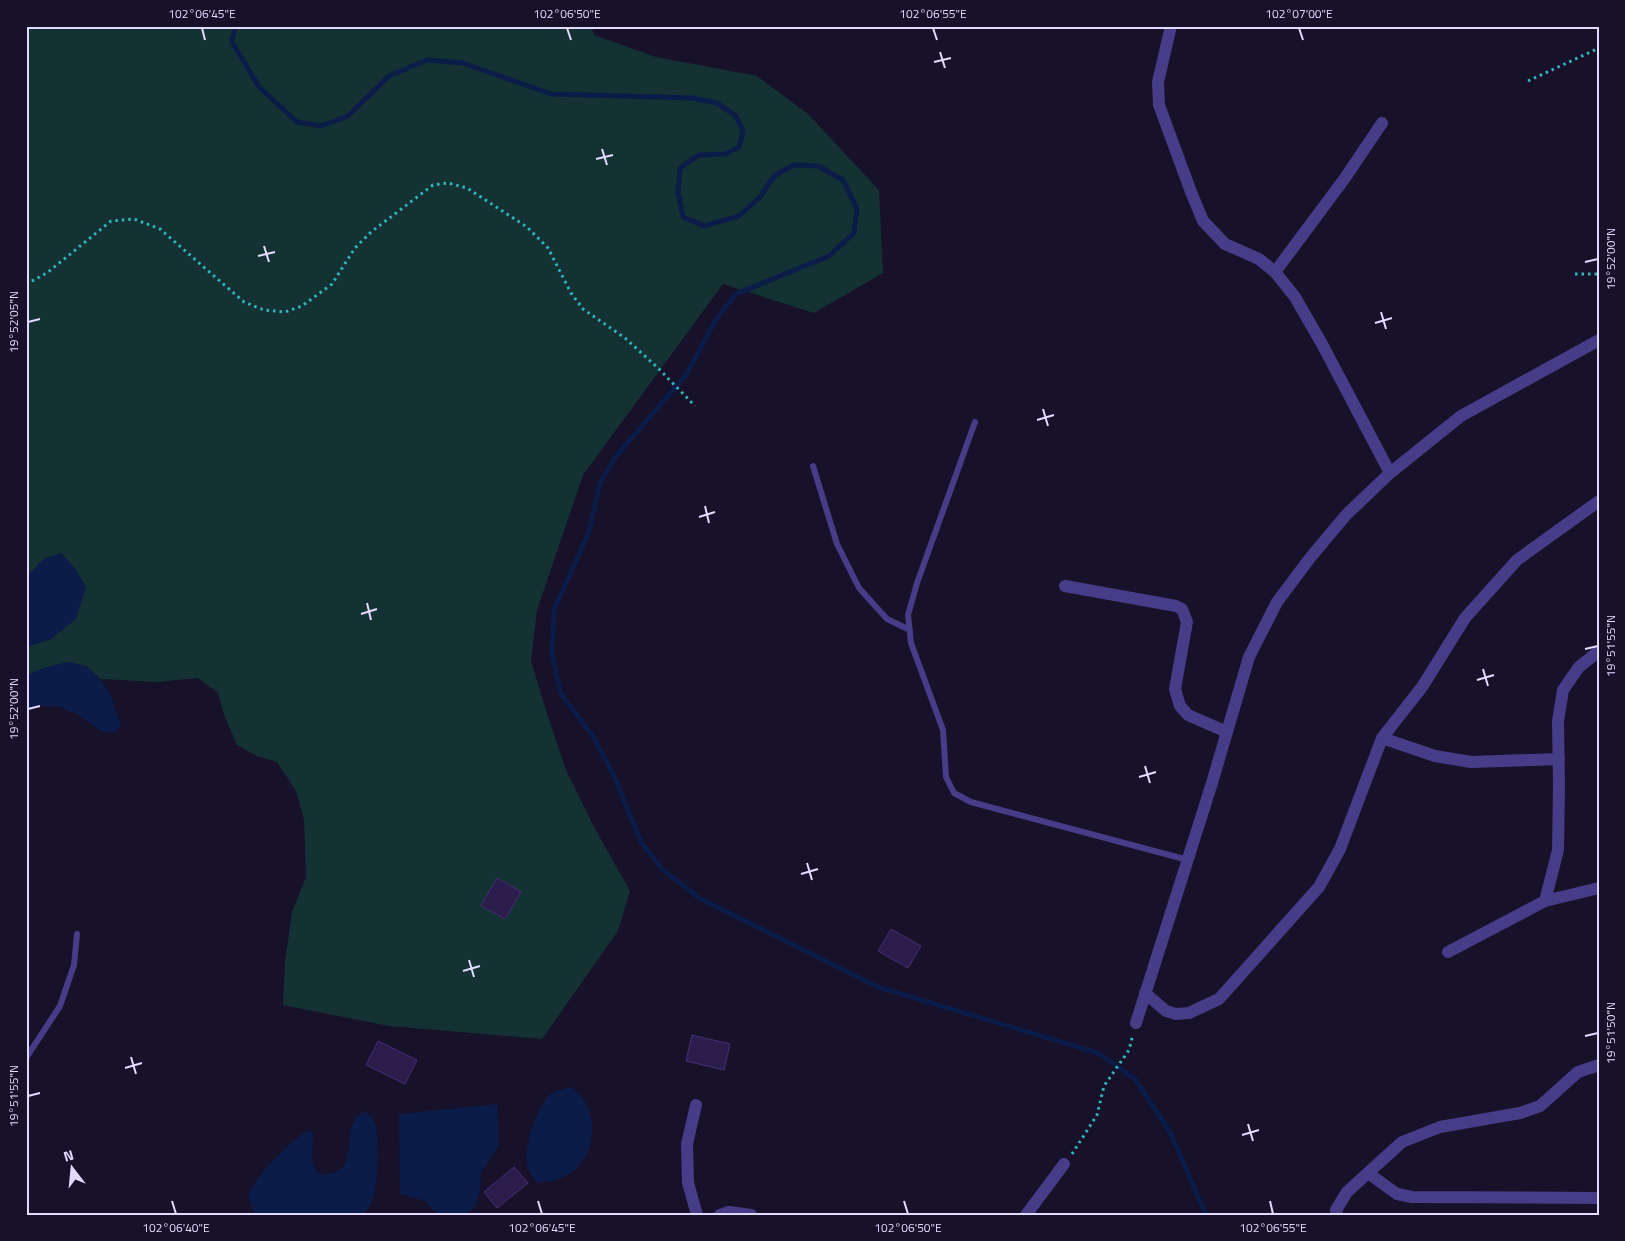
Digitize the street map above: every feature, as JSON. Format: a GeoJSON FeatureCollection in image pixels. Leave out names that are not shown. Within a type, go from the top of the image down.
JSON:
{"type":"FeatureCollection","features":[{"type":"Feature","properties":{"kind":"street"},"geometry":{"type":"LineString","coordinates":[[1171,26],[1158,82],[1159,106],[1203,221],[1225,244],[1259,259],[1275,272],[1299,305],[1390,473]]}},
{"type":"Feature","properties":{"kind":"street"},"geometry":{"type":"LineString","coordinates":[[1275,272],[1345,178],[1382,123]]}},
{"type":"Feature","properties":{"kind":"street"},"geometry":{"type":"LineString","coordinates":[[1136,1023],[1188,860],[1249,657],[1278,602],[1310,558],[1346,515],[1390,473],[1461,416],[1599,340]]}},
{"type":"Feature","properties":{"kind":"street"},"geometry":{"type":"LineString","coordinates":[[1145,993],[1166,1011],[1176,1014],[1189,1013],[1219,998],[1319,886],[1340,849],[1382,738],[1422,686],[1465,618],[1517,560],[1599,501]]}},
{"type":"Feature","properties":{"kind":"street"},"geometry":{"type":"LineString","coordinates":[[1065,586],[1176,606],[1182,609],[1187,622],[1175,689],[1180,706],[1188,715],[1227,732]]}},
{"type":"Feature","properties":{"kind":"street"},"geometry":{"type":"LineString","coordinates":[[1545,901],[1558,850],[1558,721],[1563,690],[1579,667],[1599,651]]}},
{"type":"Feature","properties":{"kind":"street"},"geometry":{"type":"LineString","coordinates":[[1382,738],[1435,756],[1471,762],[1559,759]]}},
{"type":"Feature","properties":{"kind":"street"},"geometry":{"type":"LineString","coordinates":[[1448,952],[1545,901],[1599,888]]}},
{"type":"Feature","properties":{"kind":"street"},"geometry":{"type":"LineString","coordinates":[[1337,1215],[1336,1210],[1347,1192],[1402,1142],[1440,1127],[1520,1113],[1540,1106],[1578,1072],[1599,1065]]}},
{"type":"Feature","properties":{"kind":"street"},"geometry":{"type":"LineString","coordinates":[[696,1105],[688,1144],[688,1183],[697,1215]]}},
{"type":"Feature","properties":{"kind":"street"},"geometry":{"type":"LineString","coordinates":[[1026,1215],[1064,1164]]}},
{"type":"Feature","properties":{"kind":"street"},"geometry":{"type":"LineString","coordinates":[[1368,1173],[1397,1194],[1412,1197],[1599,1198]]}},
{"type":"Feature","properties":{"kind":"street"},"geometry":{"type":"LineString","coordinates":[[720,1215],[729,1212],[751,1215]]}},
{"type":"Feature","properties":{"kind":"lane"},"geometry":{"type":"LineString","coordinates":[[975,422],[917,583],[908,615],[911,643],[943,730],[946,777],[954,793],[971,802],[1188,860]]}},
{"type":"Feature","properties":{"kind":"lane"},"geometry":{"type":"LineString","coordinates":[[813,466],[837,544],[859,588],[887,618],[910,630]]}},
{"type":"Feature","properties":{"kind":"lane"},"geometry":{"type":"LineString","coordinates":[[26,1058],[60,1006],[74,965],[76,934]]}},
{"type":"Feature","properties":{"kind":"path"},"geometry":{"type":"LineString","coordinates":[[1528,81],[1599,48]]}},
{"type":"Feature","properties":{"kind":"path"},"geometry":{"type":"LineString","coordinates":[[26,284],[47,273],[111,221],[134,219],[160,229],[244,302],[264,310],[285,312],[302,306],[332,284],[355,248],[371,232],[433,185],[448,183],[467,188],[527,227],[548,248],[571,293],[582,309],[625,338],[695,406]]}},
{"type":"Feature","properties":{"kind":"path"},"geometry":{"type":"LineString","coordinates":[[1575,274],[1599,274]]}},
{"type":"Feature","properties":{"kind":"path"},"geometry":{"type":"LineString","coordinates":[[1064,1164],[1097,1114],[1104,1086],[1129,1050]]}},
{"type":"Feature","properties":{"kind":"green space"},"geometry":{"type":"Polygon","coordinates":[[[26,26],[591,26],[594,35],[656,57],[757,76],[808,114],[879,190],[883,273],[814,313],[723,284],[583,475],[537,610],[531,661],[566,770],[594,827],[630,891],[618,931],[542,1039],[389,1026],[283,1005],[285,962],[292,912],[306,877],[304,820],[296,791],[277,762],[257,756],[237,745],[224,715],[218,693],[198,678],[157,682],[101,679],[86,666],[47,667],[26,675],[26,647],[51,639],[45,558],[26,577],[26,26]]]}},
{"type":"Feature","properties":{"kind":"water"},"geometry":{"type":"Polygon","coordinates":[[[61,553],[75,568],[86,587],[76,619],[51,639],[26,647],[26,577],[45,558],[61,553]]]}},
{"type":"Feature","properties":{"kind":"water"},"geometry":{"type":"Polygon","coordinates":[[[68,662],[87,667],[105,686],[110,694],[121,727],[113,733],[100,731],[82,717],[59,706],[39,706],[26,713],[26,675],[68,662]]]}},
{"type":"Feature","properties":{"kind":"water"},"geometry":{"type":"Polygon","coordinates":[[[571,1087],[580,1095],[588,1107],[592,1126],[589,1149],[578,1167],[570,1173],[561,1178],[538,1183],[531,1174],[527,1162],[528,1145],[533,1125],[541,1106],[552,1093],[571,1087]]]}},
{"type":"Feature","properties":{"kind":"water"},"geometry":{"type":"Polygon","coordinates":[[[497,1104],[499,1145],[481,1172],[480,1191],[474,1209],[460,1215],[437,1215],[425,1201],[400,1194],[399,1114],[497,1104]]]}},
{"type":"Feature","properties":{"kind":"water"},"geometry":{"type":"Polygon","coordinates":[[[365,1111],[376,1126],[378,1160],[374,1195],[371,1204],[363,1215],[256,1215],[248,1194],[260,1175],[281,1152],[306,1131],[313,1132],[313,1159],[316,1169],[319,1174],[332,1174],[340,1170],[345,1164],[352,1126],[357,1116],[365,1111]]]}},
{"type":"Feature","properties":{"kind":"building"},"geometry":{"type":"Polygon","coordinates":[[[497,878],[521,892],[505,919],[481,906],[497,878]]]}},
{"type":"Feature","properties":{"kind":"building"},"geometry":{"type":"Polygon","coordinates":[[[891,929],[921,946],[908,968],[878,951],[891,929]]]}},
{"type":"Feature","properties":{"kind":"building"},"geometry":{"type":"Polygon","coordinates":[[[692,1035],[730,1044],[724,1070],[686,1061],[692,1035]]]}},
{"type":"Feature","properties":{"kind":"building"},"geometry":{"type":"Polygon","coordinates":[[[378,1041],[417,1060],[405,1084],[366,1065],[378,1041]]]}},
{"type":"Feature","properties":{"kind":"building"},"geometry":{"type":"Polygon","coordinates":[[[514,1167],[528,1183],[497,1208],[484,1192],[514,1167]]]}},
{"type":"Feature","properties":{"kind":"waterway"},"geometry":{"type":"LineString","coordinates":[[235,26],[232,42],[259,87],[297,122],[321,126],[348,116],[389,76],[427,60],[463,63],[551,94],[692,98],[717,103],[736,116],[743,131],[739,147],[725,154],[699,155],[680,168],[678,192],[683,217],[704,226],[739,216],[760,197],[774,176],[794,165],[818,166],[843,180],[857,209],[854,233],[829,256],[736,294],[717,318],[686,375],[617,455],[600,483],[589,532],[554,610],[552,655],[561,694],[593,736],[614,776],[641,842],[662,869],[699,898],[878,987],[1098,1053],[1135,1079],[1170,1132],[1206,1215]]}}]}
